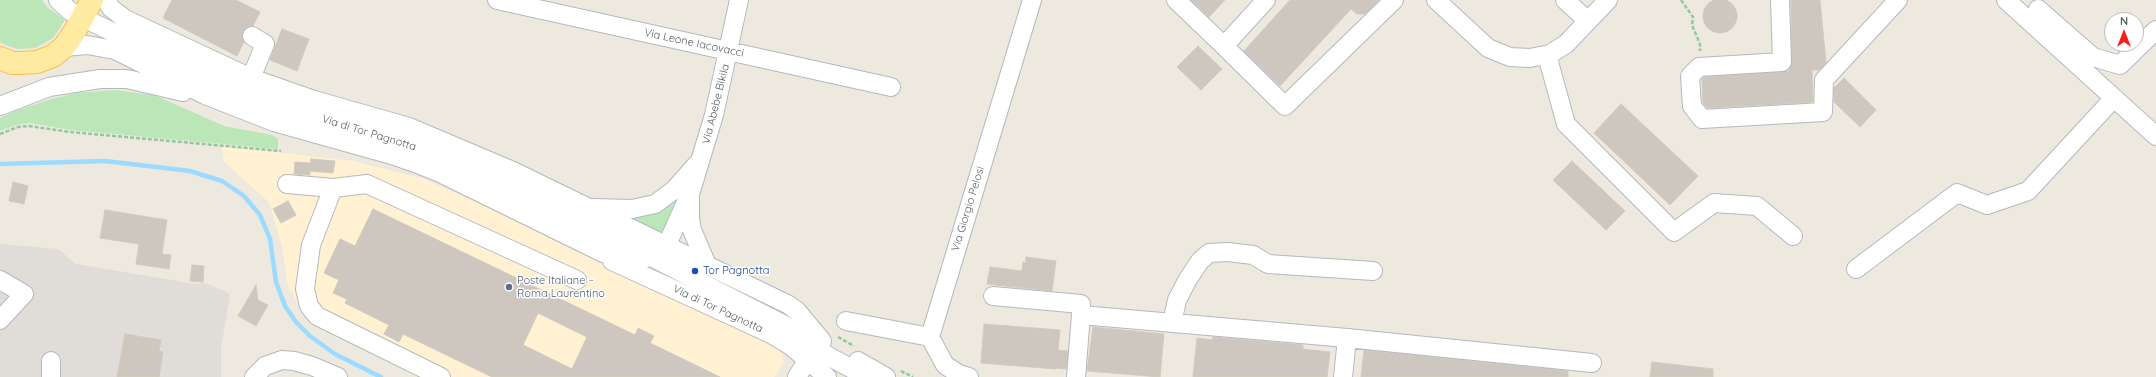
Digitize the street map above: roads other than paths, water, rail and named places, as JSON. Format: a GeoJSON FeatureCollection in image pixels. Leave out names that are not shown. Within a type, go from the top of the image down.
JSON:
{"type":"FeatureCollection","features":[{"type":"Feature","properties":{"kind":"main road"},"geometry":{"type":"LineString","coordinates":[[4,66],[45,59],[64,47],[87,9]]}},
{"type":"Feature","properties":{"kind":"street","name":"Via di Tor Pagnotta"},"geometry":{"type":"LineString","coordinates":[[58,0],[70,11],[87,9],[242,93],[304,114],[404,143],[447,159],[651,257],[777,321],[803,336],[814,349],[867,377]]}},
{"type":"Feature","properties":{"kind":"street","name":"Via di Tor Pagnotta"},"geometry":{"type":"LineString","coordinates":[[106,0],[111,8],[125,20],[251,78],[314,100],[409,127],[462,148],[789,305],[797,311],[827,377]]}},
{"type":"Feature","properties":{"kind":"street","name":"Via Leone Iacovacci"},"geometry":{"type":"LineString","coordinates":[[497,0],[891,87]]}},
{"type":"Feature","properties":{"kind":"street","name":"Via Abebe Bikila"},"geometry":{"type":"LineString","coordinates":[[666,247],[691,191],[701,160],[714,116],[739,0]]}},
{"type":"Feature","properties":{"kind":"street","name":"Via Giorgio Pelosi"},"geometry":{"type":"LineString","coordinates":[[930,337],[1032,0]]}},
{"type":"Feature","properties":{"kind":"street"},"geometry":{"type":"LineString","coordinates":[[1176,0],[1285,106],[1394,0]]}},
{"type":"Feature","properties":{"kind":"street"},"geometry":{"type":"LineString","coordinates":[[1224,46],[1266,0]]}},
{"type":"Feature","properties":{"kind":"street"},"geometry":{"type":"LineString","coordinates":[[1436,0],[1488,48],[1510,57],[1530,58],[1546,55],[1566,44],[1608,0]]}},
{"type":"Feature","properties":{"kind":"street"},"geometry":{"type":"LineString","coordinates":[[1565,0],[1588,21]]}},
{"type":"Feature","properties":{"kind":"street"},"geometry":{"type":"LineString","coordinates":[[1780,0],[1782,62],[1699,67],[1690,76],[1692,106],[1702,119],[1823,112],[1824,80],[1898,0]]}},
{"type":"Feature","properties":{"kind":"street"},"geometry":{"type":"LineString","coordinates":[[2006,0],[2156,136]]}},
{"type":"Feature","properties":{"kind":"street"},"geometry":{"type":"LineString","coordinates":[[2038,4],[2038,29]]}},
{"type":"Feature","properties":{"kind":"street"},"geometry":{"type":"LineString","coordinates":[[2038,4],[2093,57]]}},
{"type":"Feature","properties":{"kind":"street"},"geometry":{"type":"LineString","coordinates":[[2070,58],[2093,57],[2120,65],[2156,30]]}},
{"type":"Feature","properties":{"kind":"street"},"geometry":{"type":"LineString","coordinates":[[251,78],[265,44],[252,36]]}},
{"type":"Feature","properties":{"kind":"street","name":"Via di Tor Pagnotta"},"geometry":{"type":"LineString","coordinates":[[64,47],[87,45],[115,50],[205,95],[274,122],[392,155],[440,173],[603,253],[627,259],[643,259],[651,257],[666,247]]}},
{"type":"Feature","properties":{"kind":"street"},"geometry":{"type":"LineString","coordinates":[[1546,55],[1566,124],[1674,232],[1714,202],[1757,206],[1793,236]]}},
{"type":"Feature","properties":{"kind":"street"},"geometry":{"type":"LineString","coordinates":[[0,106],[49,87],[100,79],[127,79],[205,95]]}},
{"type":"Feature","properties":{"kind":"street"},"geometry":{"type":"LineString","coordinates":[[1856,270],[1957,193],[1987,205],[2028,191],[2114,98]]}},
{"type":"Feature","properties":{"kind":"street","name":"Via Abebe Bikila"},"geometry":{"type":"LineString","coordinates":[[588,208],[632,209],[655,204],[674,190],[701,160]]}},
{"type":"Feature","properties":{"kind":"street"},"geometry":{"type":"LineString","coordinates":[[287,184],[333,188],[367,184],[577,280]]}},
{"type":"Feature","properties":{"kind":"street"},"geometry":{"type":"LineString","coordinates":[[333,188],[311,245],[305,289],[309,306],[317,316],[441,377]]}},
{"type":"Feature","properties":{"kind":"street","name":"Via Abebe Bikila"},"geometry":{"type":"LineString","coordinates":[[691,191],[690,219],[692,230],[707,265]]}},
{"type":"Feature","properties":{"kind":"street"},"geometry":{"type":"LineString","coordinates":[[1172,323],[1177,300],[1188,279],[1200,261],[1209,253],[1228,252],[1253,255],[1268,264],[1373,271]]}},
{"type":"Feature","properties":{"kind":"street","name":"Via di Tor Pagnotta"},"geometry":{"type":"LineString","coordinates":[[603,253],[611,261],[771,334],[886,377]]}},
{"type":"Feature","properties":{"kind":"street"},"geometry":{"type":"LineString","coordinates":[[0,280],[24,294],[0,320]]}},
{"type":"Feature","properties":{"kind":"street"},"geometry":{"type":"LineString","coordinates":[[993,296],[1081,304],[1076,377]]}},
{"type":"Feature","properties":{"kind":"street"},"geometry":{"type":"LineString","coordinates":[[1081,315],[1347,338],[1592,362]]}},
{"type":"Feature","properties":{"kind":"street"},"geometry":{"type":"LineString","coordinates":[[846,321],[930,337],[945,365],[959,374],[969,377]]}},
{"type":"Feature","properties":{"kind":"street"},"geometry":{"type":"LineString","coordinates":[[1343,377],[1347,338]]}},
{"type":"Feature","properties":{"kind":"street"},"geometry":{"type":"LineString","coordinates":[[796,377],[814,349]]}},
{"type":"Feature","properties":{"kind":"street"},"geometry":{"type":"LineString","coordinates":[[254,377],[265,366],[282,360],[294,360],[338,377]]}},
{"type":"Feature","properties":{"kind":"waterway"},"geometry":{"type":"LineString","coordinates":[[0,164],[105,161],[190,171],[222,181],[244,196],[260,215],[270,239],[276,282],[285,306],[296,322],[310,336],[335,354],[381,377]]}},
{"type":"Feature","properties":{"kind":"place","name":"Tor Pagnotta"},"geometry":{"type":"Point","coordinates":[695,271]}},
{"type":"Feature","properties":{"kind":"place","name":"Poste Italiane – Roma Laurentino"},"geometry":{"type":"Point","coordinates":[509,287]}}]}
